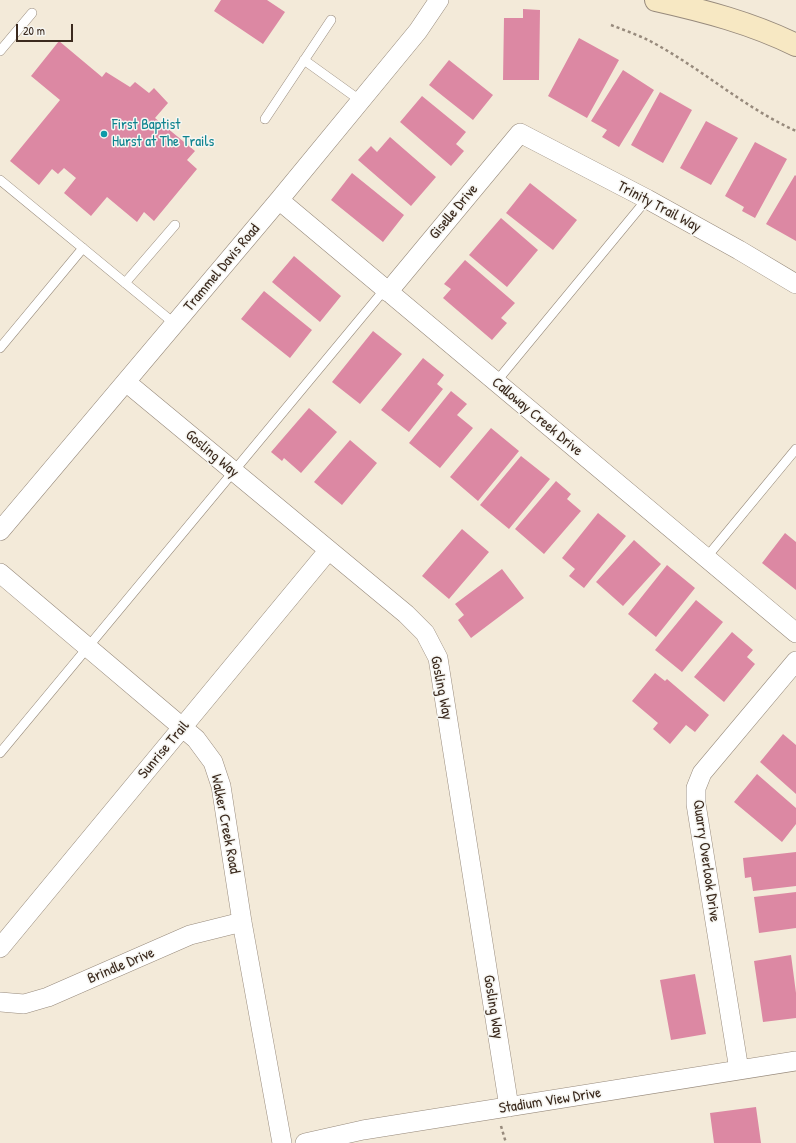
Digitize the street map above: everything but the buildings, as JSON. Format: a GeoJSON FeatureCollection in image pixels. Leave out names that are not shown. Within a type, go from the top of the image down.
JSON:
{"type":"FeatureCollection","features":[{"type":"Feature","properties":{"kind":"main road"},"geometry":{"type":"LineString","coordinates":[[656,0],[698,9],[746,23],[796,45]]}},
{"type":"Feature","properties":{"kind":"street","name":"Trammel Davis Road"},"geometry":{"type":"LineString","coordinates":[[0,531],[279,200],[418,31],[439,0]]}},
{"type":"Feature","properties":{"kind":"street","name":"Trinity Trail Way"},"geometry":{"type":"LineString","coordinates":[[520,133],[647,199],[739,250],[796,284]]}},
{"type":"Feature","properties":{"kind":"street","name":"Giselle Drive"},"geometry":{"type":"LineString","coordinates":[[387,290],[520,133]]}},
{"type":"Feature","properties":{"kind":"street","name":"Calloway Creek Drive"},"geometry":{"type":"LineString","coordinates":[[279,200],[796,633]]}},
{"type":"Feature","properties":{"kind":"street","name":"Gosling Way"},"geometry":{"type":"LineString","coordinates":[[126,382],[328,551],[406,614],[425,633],[438,658],[509,1107]]}},
{"type":"Feature","properties":{"kind":"street","name":"Sunrise Trail"},"geometry":{"type":"LineString","coordinates":[[0,948],[328,551]]}},
{"type":"Feature","properties":{"kind":"street","name":"Walker Creek Road"},"geometry":{"type":"LineString","coordinates":[[0,573],[196,738],[213,762],[221,786],[242,922],[282,1143]]}},
{"type":"Feature","properties":{"kind":"street","name":"Quarry Overlook Drive"},"geometry":{"type":"LineString","coordinates":[[739,1070],[696,804],[696,788],[702,773],[796,661]]}},
{"type":"Feature","properties":{"kind":"street","name":"Brindle Drive"},"geometry":{"type":"LineString","coordinates":[[0,1002],[24,1004],[48,997],[190,935],[242,922]]}},
{"type":"Feature","properties":{"kind":"street","name":"Stadium View Drive"},"geometry":{"type":"LineString","coordinates":[[305,1143],[363,1130],[796,1061]]}},
{"type":"Feature","properties":{"kind":"lane"},"geometry":{"type":"LineString","coordinates":[[0,51],[32,13]]}},
{"type":"Feature","properties":{"kind":"lane"},"geometry":{"type":"LineString","coordinates":[[265,119],[331,20]]}},
{"type":"Feature","properties":{"kind":"lane"},"geometry":{"type":"LineString","coordinates":[[304,60],[360,101]]}},
{"type":"Feature","properties":{"kind":"lane"},"geometry":{"type":"LineString","coordinates":[[0,180],[175,324]]}},
{"type":"Feature","properties":{"kind":"lane"},"geometry":{"type":"LineString","coordinates":[[496,382],[647,199]]}},
{"type":"Feature","properties":{"kind":"lane"},"geometry":{"type":"LineString","coordinates":[[125,283],[175,225]]}},
{"type":"Feature","properties":{"kind":"lane"},"geometry":{"type":"LineString","coordinates":[[0,348],[83,248]]}},
{"type":"Feature","properties":{"kind":"lane"},"geometry":{"type":"LineString","coordinates":[[0,752],[387,290]]}},
{"type":"Feature","properties":{"kind":"lane"},"geometry":{"type":"LineString","coordinates":[[706,558],[796,449]]}},
{"type":"Feature","properties":{"kind":"path"},"geometry":{"type":"LineString","coordinates":[[611,25],[650,41],[680,58],[756,111],[796,131]]}},
{"type":"Feature","properties":{"kind":"place","name":"First Baptist Hurst at The Trails"},"geometry":{"type":"Point","coordinates":[104,134]}}]}
